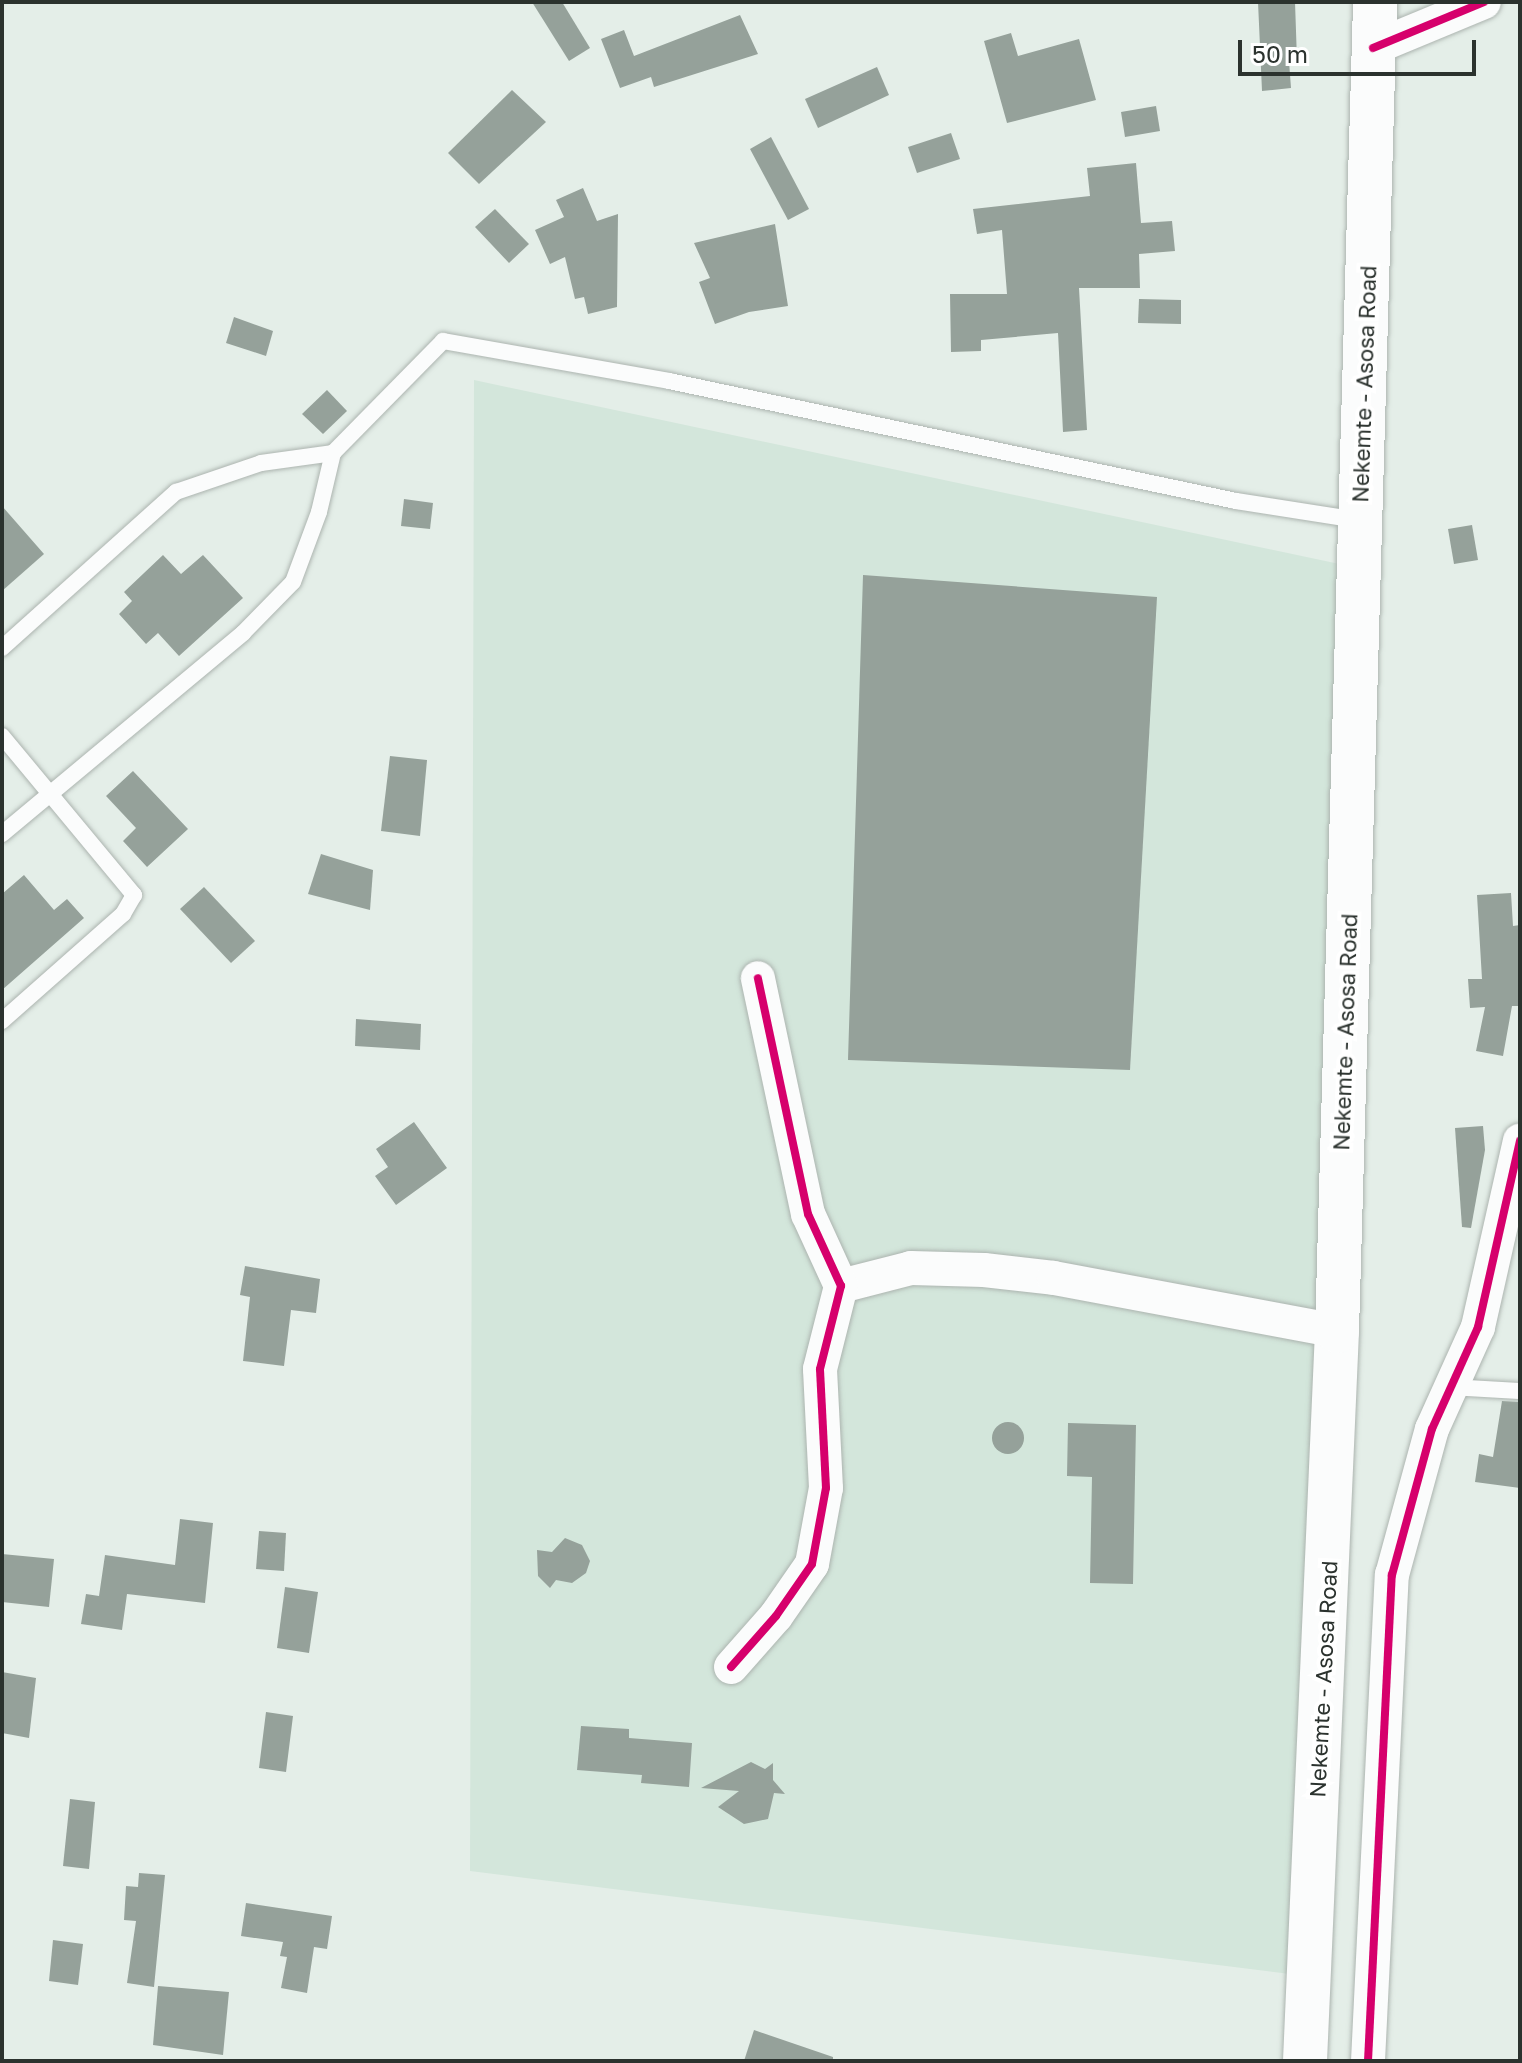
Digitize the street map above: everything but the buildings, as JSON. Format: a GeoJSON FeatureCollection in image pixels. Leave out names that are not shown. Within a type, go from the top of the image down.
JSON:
{"type":"FeatureCollection","features":[{"type":"Feature","properties":{"kind":"highway","name":"Nekemte - Asosa Road"},"geometry":{"type":"LineString","coordinates":[[1305,2061],[1337,1331],[1375,2]]}},
{"type":"Feature","properties":{"kind":"street"},"geometry":{"type":"LineString","coordinates":[[1373,48],[1484,2]]}},
{"type":"Feature","properties":{"kind":"street"},"geometry":{"type":"LineString","coordinates":[[731,1667],[776,1616],[812,1564],[826,1488],[820,1369],[841,1286],[808,1214],[758,978]]}},
{"type":"Feature","properties":{"kind":"street"},"geometry":{"type":"LineString","coordinates":[[1368,2061],[1392,1575],[1432,1429],[1478,1327],[1520,1141]]}},
{"type":"Feature","properties":{"kind":"street"},"geometry":{"type":"LineString","coordinates":[[841,1286],[911,1268],[984,1270],[1054,1278],[1337,1331]]}},
{"type":"Feature","properties":{"kind":"lane"},"geometry":{"type":"LineString","coordinates":[[2,834],[243,633],[293,582],[319,512],[333,453],[443,341],[684,384],[1236,501],[1360,521]]}},
{"type":"Feature","properties":{"kind":"lane"},"geometry":{"type":"LineString","coordinates":[[2,648],[176,492],[261,463],[333,453]]}},
{"type":"Feature","properties":{"kind":"lane"},"geometry":{"type":"LineString","coordinates":[[2,736],[134,895],[123,914],[2,1021]]}},
{"type":"Feature","properties":{"kind":"lane"},"geometry":{"type":"LineString","coordinates":[[1449,1387],[1520,1391]]}},
{"type":"Feature","properties":{"kind":"shaded area"},"geometry":{"type":"Polygon","coordinates":[[[474,380],[1377,572],[1321,1978],[470,1871],[474,380]]]}},
{"type":"Feature","properties":{"kind":"cycle path"},"geometry":{"type":"LineString","coordinates":[[1373,48],[1484,2]]}},
{"type":"Feature","properties":{"kind":"cycle path"},"geometry":{"type":"LineString","coordinates":[[731,1667],[776,1616],[812,1564],[826,1488],[820,1369],[841,1286],[808,1214],[758,978]]}},
{"type":"Feature","properties":{"kind":"cycle path"},"geometry":{"type":"LineString","coordinates":[[1368,2061],[1392,1575],[1432,1429],[1478,1327],[1520,1141]]}}]}
